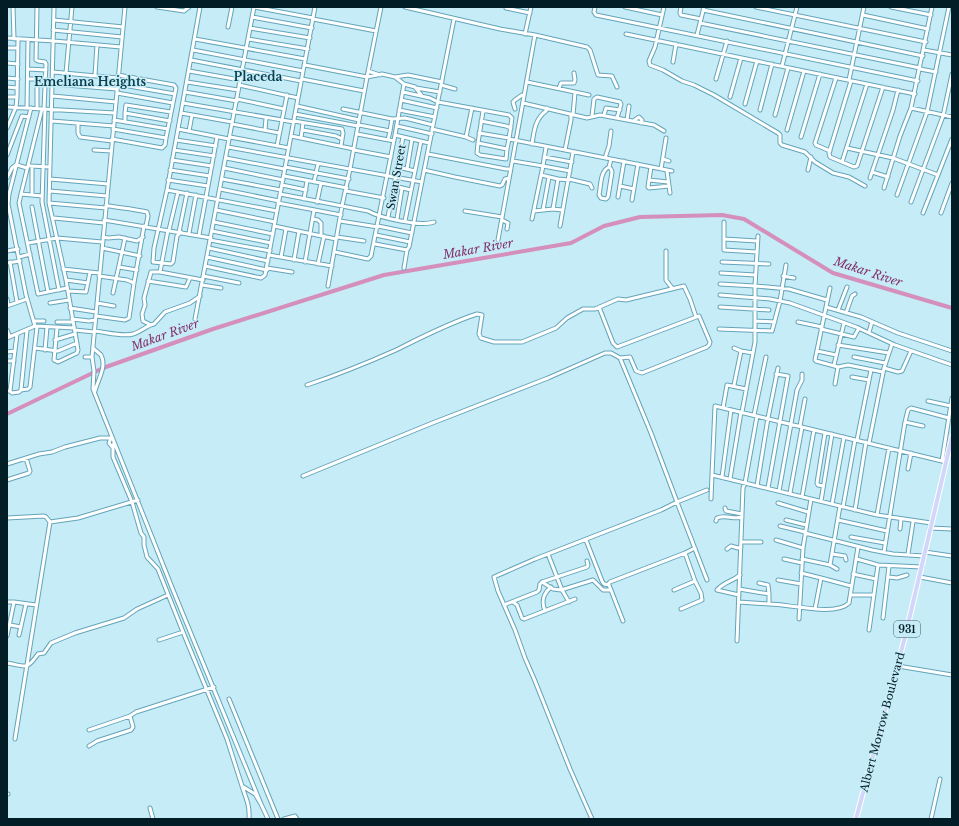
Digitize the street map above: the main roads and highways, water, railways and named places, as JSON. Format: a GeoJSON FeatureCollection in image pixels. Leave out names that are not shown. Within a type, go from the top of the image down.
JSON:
{"type":"FeatureCollection","features":[{"type":"Feature","properties":{"kind":"main road","name":"Albert Morrow Boulevard"},"geometry":{"type":"LineString","coordinates":[[856,819],[898,666],[920,577],[944,461],[950,452],[952,437]]}},
{"type":"Feature","properties":{"kind":"waterway","name":"Makar River"},"geometry":{"type":"LineString","coordinates":[[7,414],[103,368],[213,329],[384,275],[571,243],[604,226],[640,217],[722,215],[744,219],[833,273],[952,308]]}},
{"type":"Feature","properties":{"kind":"district","name":"Placeda"},"geometry":{"type":"Point","coordinates":[258,77]}},
{"type":"Feature","properties":{"kind":"district","name":"Emeliana Heights"},"geometry":{"type":"Point","coordinates":[90,82]}}]}
